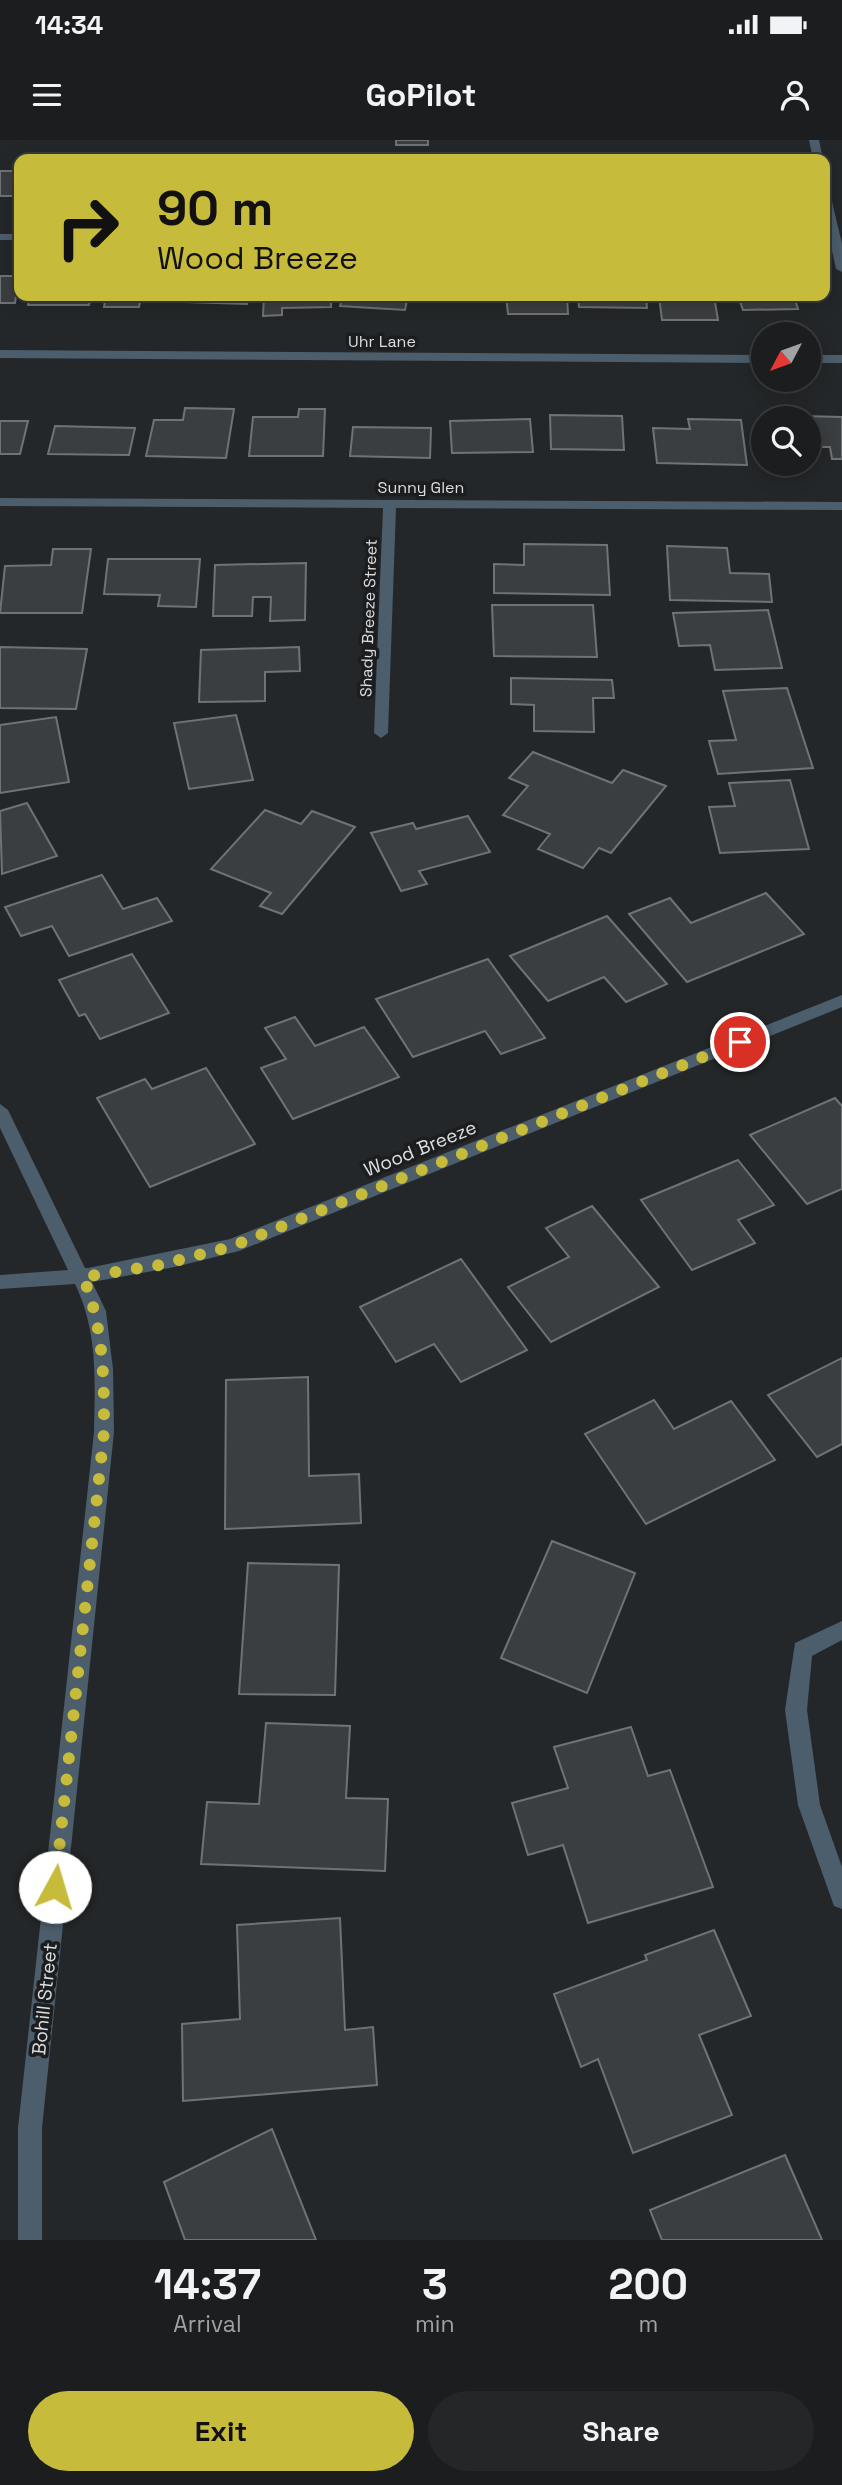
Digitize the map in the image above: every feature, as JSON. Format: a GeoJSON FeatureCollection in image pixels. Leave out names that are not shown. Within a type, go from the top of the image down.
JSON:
{"type":"FeatureCollection","features":[{"type":"Feature","properties":{"kind":"street"},"geometry":{"type":"LineString","coordinates":[[830,219],[842,269]]}},
{"type":"Feature","properties":{"kind":"street","name":"Uhr Lane"},"geometry":{"type":"LineString","coordinates":[[0,354],[751,359]]}},
{"type":"Feature","properties":{"kind":"street"},"geometry":{"type":"LineString","coordinates":[[821,359],[842,359]]}},
{"type":"Feature","properties":{"kind":"street","name":"Sunny Glen"},"geometry":{"type":"LineString","coordinates":[[0,502],[842,506]]}},
{"type":"Feature","properties":{"kind":"street","name":"Shady Breeze Street"},"geometry":{"type":"LineString","coordinates":[[381,733],[390,504]]}},
{"type":"Feature","properties":{"kind":"street","name":"Wood Breeze"},"geometry":{"type":"LineString","coordinates":[[0,1282],[83,1277],[160,1265],[233,1246],[842,1001]]}},
{"type":"Feature","properties":{"kind":"street","name":"Bohill Street"},"geometry":{"type":"LineString","coordinates":[[0,1110],[83,1277],[98,1322],[104,1369],[104,1432],[30,2128],[30,2240]]}},
{"type":"Feature","properties":{"kind":"street"},"geometry":{"type":"LineString","coordinates":[[842,1630],[802,1650],[796,1710],[809,1805],[842,1898]]}},
{"type":"Feature","properties":{"kind":"building"},"geometry":{"type":"Polygon","coordinates":[[[396,140],[428,140],[428,145],[396,145],[396,140]]]}},
{"type":"Feature","properties":{"kind":"building"},"geometry":{"type":"Polygon","coordinates":[[[0,171],[14,171],[14,196],[0,196],[0,171]]]}},
{"type":"Feature","properties":{"kind":"building"},"geometry":{"type":"Polygon","coordinates":[[[0,276],[14,276],[15,303],[0,303],[0,276]]]}},
{"type":"Feature","properties":{"kind":"building"},"geometry":{"type":"Polygon","coordinates":[[[29,301],[90,301],[89,305],[28,305],[29,301]]]}},
{"type":"Feature","properties":{"kind":"building"},"geometry":{"type":"Polygon","coordinates":[[[105,301],[140,301],[139,307],[104,307],[105,301]]]}},
{"type":"Feature","properties":{"kind":"building"},"geometry":{"type":"Polygon","coordinates":[[[186,301],[248,301],[247,304],[186,301]]]}},
{"type":"Feature","properties":{"kind":"building"},"geometry":{"type":"Polygon","coordinates":[[[264,301],[331,301],[331,307],[282,308],[282,315],[263,316],[264,301]]]}},
{"type":"Feature","properties":{"kind":"building"},"geometry":{"type":"Polygon","coordinates":[[[342,301],[407,301],[405,310],[340,306],[342,301]]]}},
{"type":"Feature","properties":{"kind":"building"},"geometry":{"type":"Polygon","coordinates":[[[507,301],[567,301],[568,314],[508,314],[507,301]]]}},
{"type":"Feature","properties":{"kind":"building"},"geometry":{"type":"Polygon","coordinates":[[[578,301],[646,301],[647,308],[579,307],[578,301]]]}},
{"type":"Feature","properties":{"kind":"building"},"geometry":{"type":"Polygon","coordinates":[[[660,301],[715,301],[718,320],[662,320],[660,301]]]}},
{"type":"Feature","properties":{"kind":"building"},"geometry":{"type":"Polygon","coordinates":[[[740,301],[796,301],[798,309],[743,310],[740,301]]]}},
{"type":"Feature","properties":{"kind":"building"},"geometry":{"type":"Polygon","coordinates":[[[185,408],[234,409],[226,458],[146,456],[154,420],[183,420],[185,408]]]}},
{"type":"Feature","properties":{"kind":"building"},"geometry":{"type":"Polygon","coordinates":[[[299,409],[325,409],[323,456],[249,456],[253,417],[298,417],[299,409]]]}},
{"type":"Feature","properties":{"kind":"building"},"geometry":{"type":"Polygon","coordinates":[[[550,415],[622,416],[624,450],[551,449],[550,415]]]}},
{"type":"Feature","properties":{"kind":"building"},"geometry":{"type":"Polygon","coordinates":[[[821,416],[842,417],[842,459],[832,459],[830,447],[821,447],[821,416]]]}},
{"type":"Feature","properties":{"kind":"building"},"geometry":{"type":"Polygon","coordinates":[[[530,419],[533,452],[452,453],[450,421],[530,419]]]}},
{"type":"Feature","properties":{"kind":"building"},"geometry":{"type":"Polygon","coordinates":[[[688,419],[741,420],[747,465],[657,463],[653,428],[690,429],[688,419]]]}},
{"type":"Feature","properties":{"kind":"building"},"geometry":{"type":"Polygon","coordinates":[[[0,421],[28,421],[20,454],[0,454],[0,421]]]}},
{"type":"Feature","properties":{"kind":"building"},"geometry":{"type":"Polygon","coordinates":[[[55,426],[135,428],[129,455],[48,454],[55,426]]]}},
{"type":"Feature","properties":{"kind":"building"},"geometry":{"type":"Polygon","coordinates":[[[353,427],[431,428],[430,458],[350,456],[353,427]]]}},
{"type":"Feature","properties":{"kind":"building"},"geometry":{"type":"Polygon","coordinates":[[[524,544],[607,545],[610,595],[494,593],[494,564],[524,565],[524,544]]]}},
{"type":"Feature","properties":{"kind":"building"},"geometry":{"type":"Polygon","coordinates":[[[667,546],[727,548],[730,573],[769,574],[772,602],[670,600],[667,546]]]}},
{"type":"Feature","properties":{"kind":"building"},"geometry":{"type":"Polygon","coordinates":[[[53,549],[91,549],[82,613],[0,613],[5,566],[51,565],[53,549]]]}},
{"type":"Feature","properties":{"kind":"building"},"geometry":{"type":"Polygon","coordinates":[[[108,559],[200,559],[196,607],[158,606],[160,595],[104,594],[108,559]]]}},
{"type":"Feature","properties":{"kind":"building"},"geometry":{"type":"Polygon","coordinates":[[[306,563],[305,620],[270,621],[271,597],[253,597],[252,616],[213,616],[215,565],[306,563]]]}},
{"type":"Feature","properties":{"kind":"building"},"geometry":{"type":"Polygon","coordinates":[[[492,605],[593,605],[597,657],[494,656],[492,605]]]}},
{"type":"Feature","properties":{"kind":"building"},"geometry":{"type":"Polygon","coordinates":[[[768,610],[782,668],[715,670],[710,645],[679,646],[673,613],[768,610]]]}},
{"type":"Feature","properties":{"kind":"building"},"geometry":{"type":"Polygon","coordinates":[[[0,647],[87,649],[76,709],[0,708],[0,647]]]}},
{"type":"Feature","properties":{"kind":"building"},"geometry":{"type":"Polygon","coordinates":[[[299,647],[300,671],[265,672],[265,701],[199,702],[201,650],[299,647]]]}},
{"type":"Feature","properties":{"kind":"building"},"geometry":{"type":"Polygon","coordinates":[[[511,678],[612,680],[614,698],[593,698],[594,732],[534,731],[534,705],[511,704],[511,678]]]}},
{"type":"Feature","properties":{"kind":"building"},"geometry":{"type":"Polygon","coordinates":[[[787,688],[813,768],[718,774],[709,741],[736,740],[723,691],[787,688]]]}},
{"type":"Feature","properties":{"kind":"building"},"geometry":{"type":"Polygon","coordinates":[[[236,715],[253,780],[189,789],[174,723],[236,715]]]}},
{"type":"Feature","properties":{"kind":"building"},"geometry":{"type":"Polygon","coordinates":[[[56,717],[69,782],[0,793],[0,725],[56,717]]]}},
{"type":"Feature","properties":{"kind":"building"},"geometry":{"type":"Polygon","coordinates":[[[533,752],[612,783],[623,770],[666,786],[611,853],[599,848],[583,868],[538,849],[550,834],[503,815],[528,786],[509,778],[533,752]]]}},
{"type":"Feature","properties":{"kind":"building"},"geometry":{"type":"Polygon","coordinates":[[[790,780],[809,849],[720,853],[709,807],[735,806],[729,783],[790,780]]]}},
{"type":"Feature","properties":{"kind":"building"},"geometry":{"type":"Polygon","coordinates":[[[27,803],[57,856],[2,874],[0,811],[27,803]]]}},
{"type":"Feature","properties":{"kind":"building"},"geometry":{"type":"Polygon","coordinates":[[[265,810],[301,824],[312,811],[355,827],[282,914],[260,906],[271,893],[211,869],[265,810]]]}},
{"type":"Feature","properties":{"kind":"building"},"geometry":{"type":"Polygon","coordinates":[[[468,816],[490,852],[419,871],[427,884],[401,891],[371,833],[413,823],[416,829],[468,816]]]}},
{"type":"Feature","properties":{"kind":"building"},"geometry":{"type":"Polygon","coordinates":[[[102,875],[123,909],[157,898],[172,921],[69,956],[52,926],[21,936],[5,907],[102,875]]]}},
{"type":"Feature","properties":{"kind":"building"},"geometry":{"type":"Polygon","coordinates":[[[766,893],[804,934],[687,982],[629,914],[670,898],[691,923],[766,893]]]}},
{"type":"Feature","properties":{"kind":"building"},"geometry":{"type":"Polygon","coordinates":[[[607,916],[667,984],[626,1002],[604,977],[548,1001],[510,956],[607,916]]]}},
{"type":"Feature","properties":{"kind":"building"},"geometry":{"type":"Polygon","coordinates":[[[132,954],[169,1013],[100,1039],[85,1014],[79,1016],[59,980],[132,954]]]}},
{"type":"Feature","properties":{"kind":"building"},"geometry":{"type":"Polygon","coordinates":[[[488,959],[545,1038],[501,1054],[485,1031],[413,1057],[376,999],[488,959]]]}},
{"type":"Feature","properties":{"kind":"building"},"geometry":{"type":"Polygon","coordinates":[[[295,1017],[315,1046],[364,1027],[399,1077],[293,1119],[261,1068],[286,1059],[265,1028],[295,1017]]]}},
{"type":"Feature","properties":{"kind":"building"},"geometry":{"type":"Polygon","coordinates":[[[206,1068],[255,1144],[150,1187],[97,1098],[145,1079],[152,1089],[206,1068]]]}},
{"type":"Feature","properties":{"kind":"building"},"geometry":{"type":"Polygon","coordinates":[[[835,1098],[842,1106],[842,1189],[807,1204],[750,1135],[835,1098]]]}},
{"type":"Feature","properties":{"kind":"building"},"geometry":{"type":"Polygon","coordinates":[[[738,1160],[774,1205],[738,1220],[755,1243],[692,1270],[641,1200],[738,1160]]]}},
{"type":"Feature","properties":{"kind":"building"},"geometry":{"type":"Polygon","coordinates":[[[592,1206],[659,1287],[551,1342],[508,1287],[569,1257],[546,1228],[592,1206]]]}},
{"type":"Feature","properties":{"kind":"building"},"geometry":{"type":"Polygon","coordinates":[[[461,1259],[527,1350],[461,1382],[434,1344],[396,1362],[360,1307],[461,1259]]]}},
{"type":"Feature","properties":{"kind":"building"},"geometry":{"type":"Polygon","coordinates":[[[842,1358],[842,1444],[817,1457],[768,1395],[842,1358]]]}},
{"type":"Feature","properties":{"kind":"building"},"geometry":{"type":"Polygon","coordinates":[[[308,1377],[309,1476],[359,1474],[361,1523],[225,1529],[226,1380],[308,1377]]]}},
{"type":"Feature","properties":{"kind":"building"},"geometry":{"type":"Polygon","coordinates":[[[654,1400],[674,1429],[731,1401],[775,1460],[646,1524],[585,1434],[654,1400]]]}},
{"type":"Feature","properties":{"kind":"building"},"geometry":{"type":"Polygon","coordinates":[[[552,1541],[635,1573],[587,1693],[501,1658],[552,1541]]]}},
{"type":"Feature","properties":{"kind":"building"},"geometry":{"type":"Polygon","coordinates":[[[248,1563],[339,1565],[335,1695],[239,1694],[248,1563]]]}},
{"type":"Feature","properties":{"kind":"building"},"geometry":{"type":"Polygon","coordinates":[[[266,1723],[350,1726],[346,1798],[388,1799],[385,1871],[201,1864],[207,1802],[259,1804],[266,1723]]]}},
{"type":"Feature","properties":{"kind":"building"},"geometry":{"type":"Polygon","coordinates":[[[631,1727],[648,1776],[670,1770],[713,1887],[588,1923],[563,1845],[528,1855],[512,1803],[568,1788],[554,1747],[631,1727]]]}},
{"type":"Feature","properties":{"kind":"building"},"geometry":{"type":"Polygon","coordinates":[[[340,1918],[345,2030],[373,2027],[377,2085],[183,2101],[182,2024],[240,2019],[237,1925],[340,1918]]]}},
{"type":"Feature","properties":{"kind":"building"},"geometry":{"type":"Polygon","coordinates":[[[714,1930],[751,2016],[699,2035],[732,2115],[633,2153],[598,2059],[581,2067],[554,1994],[647,1960],[645,1955],[714,1930]]]}},
{"type":"Feature","properties":{"kind":"building"},"geometry":{"type":"Polygon","coordinates":[[[272,2129],[316,2240],[185,2240],[164,2182],[272,2129]]]}},
{"type":"Feature","properties":{"kind":"building"},"geometry":{"type":"Polygon","coordinates":[[[785,2155],[822,2240],[662,2240],[650,2210],[785,2155]]]}},
{"type":"Feature","properties":{"kind":"route"},"geometry":{"type":"LineString","coordinates":[[55,1887],[104,1432],[104,1369],[97,1311],[83,1277],[160,1265],[233,1246],[740,1042]]}}]}
